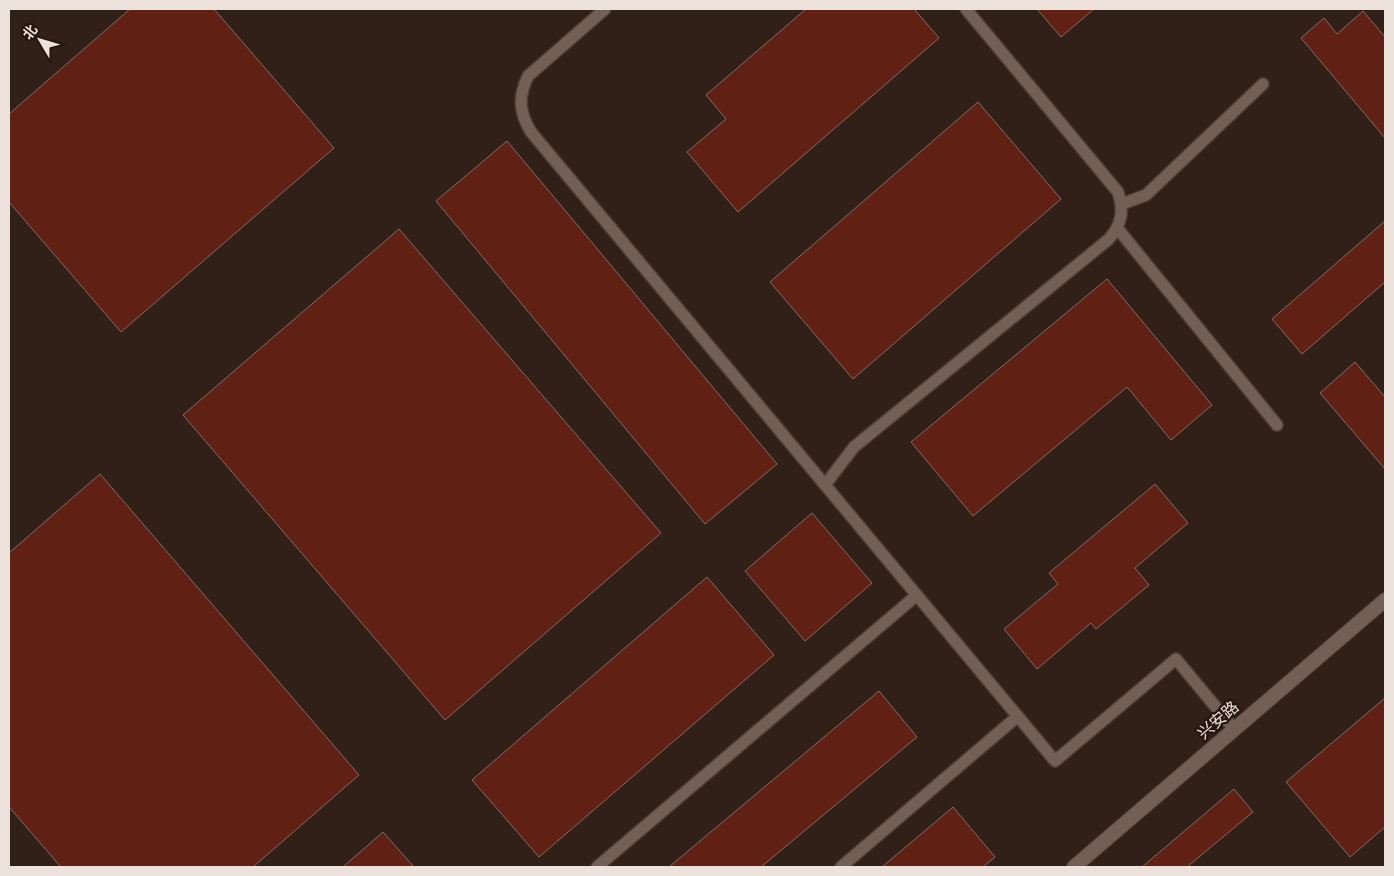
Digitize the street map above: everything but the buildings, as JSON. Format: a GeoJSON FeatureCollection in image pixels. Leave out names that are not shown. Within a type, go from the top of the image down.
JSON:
{"type":"FeatureCollection","features":[{"type":"Feature","properties":{"kind":"street","name":"兴安路"},"geometry":{"type":"LineString","coordinates":[[1074,867],[1385,600]]}},
{"type":"Feature","properties":{"kind":"lane"},"geometry":{"type":"LineString","coordinates":[[605,9],[528,76],[522,90],[520,104],[523,119],[531,132],[1055,761],[1176,659],[1234,729]]}},
{"type":"Feature","properties":{"kind":"lane"},"geometry":{"type":"LineString","coordinates":[[825,485],[854,447],[1109,239],[1118,229],[1122,217],[1122,204],[1118,192],[966,9]]}},
{"type":"Feature","properties":{"kind":"lane"},"geometry":{"type":"LineString","coordinates":[[1122,204],[1146,195],[1263,84]]}},
{"type":"Feature","properties":{"kind":"lane"},"geometry":{"type":"LineString","coordinates":[[1118,229],[1277,425]]}},
{"type":"Feature","properties":{"kind":"lane"},"geometry":{"type":"LineString","coordinates":[[596,867],[917,595]]}},
{"type":"Feature","properties":{"kind":"lane"},"geometry":{"type":"LineString","coordinates":[[841,867],[1018,716]]}}]}
